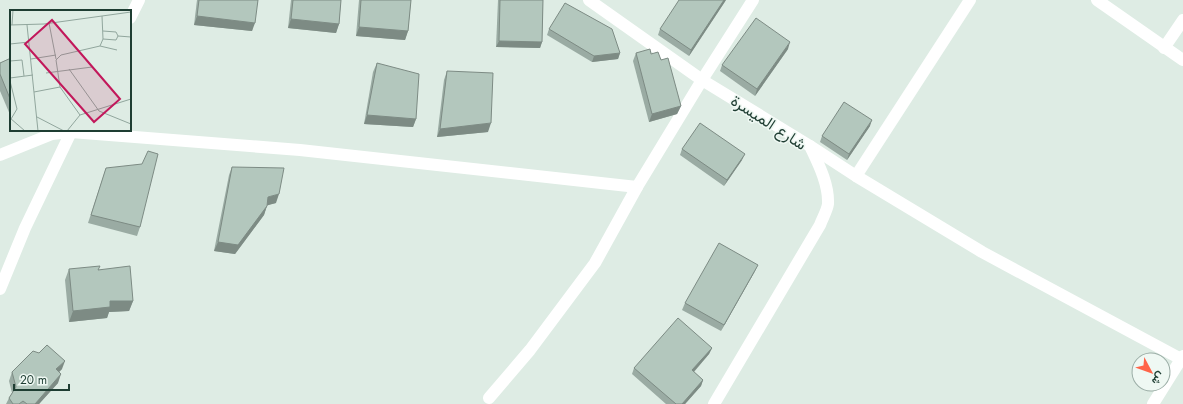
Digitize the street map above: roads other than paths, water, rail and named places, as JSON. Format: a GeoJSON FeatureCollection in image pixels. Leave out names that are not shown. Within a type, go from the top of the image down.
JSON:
{"type":"FeatureCollection","features":[{"type":"Feature","properties":{"kind":"street"},"geometry":{"type":"LineString","coordinates":[[131,16],[139,0]]}},
{"type":"Feature","properties":{"kind":"street","name":"شارع الميسرة"},"geometry":{"type":"LineString","coordinates":[[589,0],[702,80],[810,146],[819,165],[826,186],[828,204],[820,225],[714,404]]}},
{"type":"Feature","properties":{"kind":"street"},"geometry":{"type":"LineString","coordinates":[[489,398],[530,350],[595,263],[637,187],[753,0]]}},
{"type":"Feature","properties":{"kind":"street"},"geometry":{"type":"LineString","coordinates":[[856,176],[970,0]]}},
{"type":"Feature","properties":{"kind":"street"},"geometry":{"type":"LineString","coordinates":[[1097,0],[1183,60]]}},
{"type":"Feature","properties":{"kind":"street"},"geometry":{"type":"LineString","coordinates":[[1164,48],[1183,20]]}},
{"type":"Feature","properties":{"kind":"street"},"geometry":{"type":"LineString","coordinates":[[0,155],[52,134],[72,131],[300,150],[637,187]]}},
{"type":"Feature","properties":{"kind":"street"},"geometry":{"type":"LineString","coordinates":[[0,289],[25,228],[72,131]]}},
{"type":"Feature","properties":{"kind":"street"},"geometry":{"type":"LineString","coordinates":[[810,146],[856,176],[982,252],[1182,358],[1153,404]]}}]}
